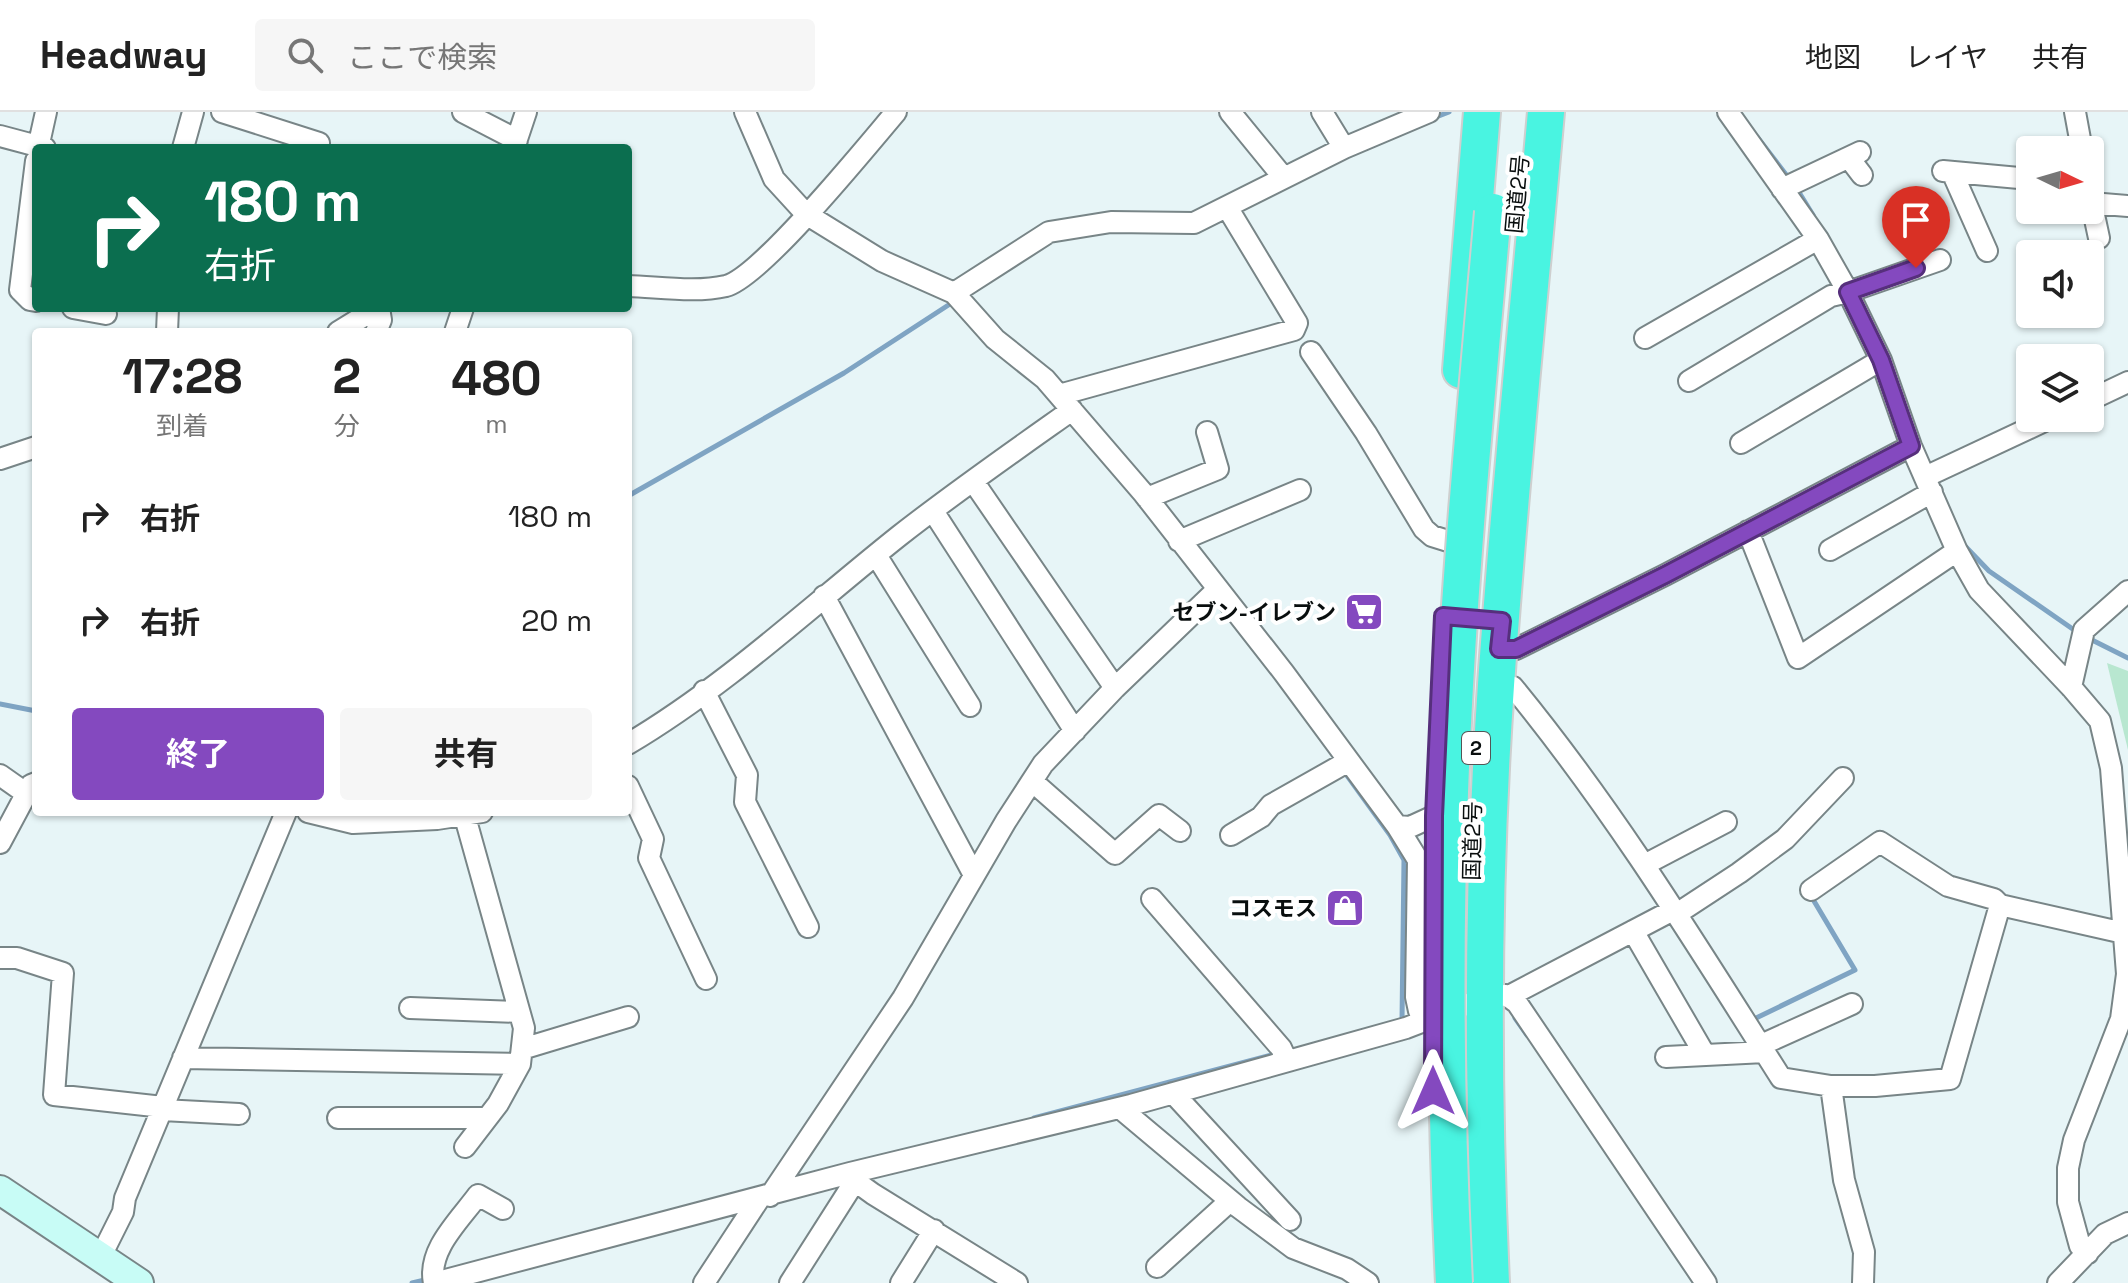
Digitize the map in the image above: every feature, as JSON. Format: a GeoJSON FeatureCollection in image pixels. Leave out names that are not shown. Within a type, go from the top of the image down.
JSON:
{"type":"FeatureCollection","features":[{"type":"Feature","properties":{"kind":"highway"},"geometry":{"type":"LineString","coordinates":[[1437,1283],[1434,816],[1448,541],[1482,112]]}},
{"type":"Feature","properties":{"kind":"highway","name":"国道2号"},"geometry":{"type":"LineString","coordinates":[[1478,1283],[1470,986],[1473,795],[1504,213],[1501,112]]}},
{"type":"Feature","properties":{"kind":"highway","name":"国道2号"},"geometry":{"type":"LineString","coordinates":[[1454,1283],[1447,1014],[1450,793],[1457,647],[1504,213],[1525,112]]}},
{"type":"Feature","properties":{"kind":"highway"},"geometry":{"type":"LineString","coordinates":[[1491,1283],[1484,1127],[1496,997],[1496,686],[1546,112]]}},
{"type":"Feature","properties":{"kind":"highway"},"geometry":{"type":"LineString","coordinates":[[1443,616],[1500,635]]}},
{"type":"Feature","properties":{"kind":"street"},"geometry":{"type":"LineString","coordinates":[[40,144],[46,112]]}},
{"type":"Feature","properties":{"kind":"street"},"geometry":{"type":"LineString","coordinates":[[184,144],[193,112]]}},
{"type":"Feature","properties":{"kind":"street"},"geometry":{"type":"LineString","coordinates":[[222,112],[288,141],[319,143]]}},
{"type":"Feature","properties":{"kind":"street"},"geometry":{"type":"LineString","coordinates":[[463,112],[516,144],[526,112]]}},
{"type":"Feature","properties":{"kind":"street"},"geometry":{"type":"LineString","coordinates":[[745,112],[774,179],[806,214],[882,261],[954,293],[995,339],[1045,379],[1064,409],[1147,498],[1284,673],[1342,765],[1397,826],[1418,860],[1416,997],[1419,1011],[1433,1020]]}},
{"type":"Feature","properties":{"kind":"street"},"geometry":{"type":"LineString","coordinates":[[632,286],[696,288],[727,285],[750,273],[896,112]]}},
{"type":"Feature","properties":{"kind":"street"},"geometry":{"type":"LineString","coordinates":[[1230,112],[1284,178]]}},
{"type":"Feature","properties":{"kind":"street"},"geometry":{"type":"LineString","coordinates":[[1322,112],[1344,148]]}},
{"type":"Feature","properties":{"kind":"street"},"geometry":{"type":"LineString","coordinates":[[954,293],[1049,232],[1111,222],[1194,223],[1230,213],[1284,178],[1395,118],[1429,112]]}},
{"type":"Feature","properties":{"kind":"street"},"geometry":{"type":"LineString","coordinates":[[1728,112],[1856,289],[1911,446],[1932,479],[1957,551],[1979,590],[2100,721],[2111,768],[2126,928],[2127,974],[2121,1019],[2074,1140],[2068,1168],[2068,1202],[2085,1250]]}},
{"type":"Feature","properties":{"kind":"street"},"geometry":{"type":"LineString","coordinates":[[2075,112],[2079,136]]}},
{"type":"Feature","properties":{"kind":"street"},"geometry":{"type":"LineString","coordinates":[[0,136],[32,148]]}},
{"type":"Feature","properties":{"kind":"street"},"geometry":{"type":"LineString","coordinates":[[1783,188],[1854,155],[1862,175]]}},
{"type":"Feature","properties":{"kind":"street"},"geometry":{"type":"LineString","coordinates":[[1987,251],[1947,172],[2016,178]]}},
{"type":"Feature","properties":{"kind":"street"},"geometry":{"type":"LineString","coordinates":[[32,202],[20,290],[32,300]]}},
{"type":"Feature","properties":{"kind":"street"},"geometry":{"type":"LineString","coordinates":[[2104,202],[2128,206]]}},
{"type":"Feature","properties":{"kind":"street"},"geometry":{"type":"LineString","coordinates":[[632,742],[704,691],[1064,409],[1294,330],[1297,323],[1230,213]]}},
{"type":"Feature","properties":{"kind":"street"},"geometry":{"type":"LineString","coordinates":[[2096,224],[2099,238]]}},
{"type":"Feature","properties":{"kind":"street"},"geometry":{"type":"LineString","coordinates":[[1645,338],[1818,239]]}},
{"type":"Feature","properties":{"kind":"street"},"geometry":{"type":"LineString","coordinates":[[1689,381],[1831,296],[1940,260]]}},
{"type":"Feature","properties":{"kind":"street"},"geometry":{"type":"LineString","coordinates":[[95,312],[106,314]]}},
{"type":"Feature","properties":{"kind":"street"},"geometry":{"type":"LineString","coordinates":[[345,328],[371,312]]}},
{"type":"Feature","properties":{"kind":"street"},"geometry":{"type":"LineString","coordinates":[[1311,352],[1366,433],[1424,529],[1432,536],[1448,541]]}},
{"type":"Feature","properties":{"kind":"street"},"geometry":{"type":"LineString","coordinates":[[1741,443],[1881,360]]}},
{"type":"Feature","properties":{"kind":"street"},"geometry":{"type":"LineString","coordinates":[[2104,394],[2126,385]]}},
{"type":"Feature","properties":{"kind":"street"},"geometry":{"type":"LineString","coordinates":[[1147,498],[1218,469],[1207,432]]}},
{"type":"Feature","properties":{"kind":"street"},"geometry":{"type":"LineString","coordinates":[[1830,550],[1932,479],[2024,432]]}},
{"type":"Feature","properties":{"kind":"street"},"geometry":{"type":"LineString","coordinates":[[1500,635],[1516,649],[1911,446]]}},
{"type":"Feature","properties":{"kind":"street"},"geometry":{"type":"LineString","coordinates":[[0,459],[32,448]]}},
{"type":"Feature","properties":{"kind":"street"},"geometry":{"type":"LineString","coordinates":[[973,481],[1115,688]]}},
{"type":"Feature","properties":{"kind":"street"},"geometry":{"type":"LineString","coordinates":[[1179,541],[1300,490]]}},
{"type":"Feature","properties":{"kind":"street"},"geometry":{"type":"LineString","coordinates":[[933,511],[1075,731]]}},
{"type":"Feature","properties":{"kind":"street"},"geometry":{"type":"LineString","coordinates":[[1748,531],[1798,658],[1957,551]]}},
{"type":"Feature","properties":{"kind":"street"},"geometry":{"type":"LineString","coordinates":[[876,555],[970,706]]}},
{"type":"Feature","properties":{"kind":"street"},"geometry":{"type":"LineString","coordinates":[[704,1283],[903,998],[1043,764],[1115,688],[1218,589]]}},
{"type":"Feature","properties":{"kind":"street"},"geometry":{"type":"LineString","coordinates":[[2071,687],[2083,635],[2128,591]]}},
{"type":"Feature","properties":{"kind":"street"},"geometry":{"type":"LineString","coordinates":[[824,596],[974,875]]}},
{"type":"Feature","properties":{"kind":"street"},"geometry":{"type":"LineString","coordinates":[[1496,686],[1513,687],[1584,777],[1646,864],[1781,1078],[1831,1086],[1875,1086],[1950,1079],[2000,905]]}},
{"type":"Feature","properties":{"kind":"street"},"geometry":{"type":"LineString","coordinates":[[704,691],[747,775],[745,802],[808,927]]}},
{"type":"Feature","properties":{"kind":"street"},"geometry":{"type":"LineString","coordinates":[[1231,835],[1261,817],[1271,805],[1342,765]]}},
{"type":"Feature","properties":{"kind":"street"},"geometry":{"type":"LineString","coordinates":[[0,775],[32,788],[0,843]]}},
{"type":"Feature","properties":{"kind":"street"},"geometry":{"type":"LineString","coordinates":[[503,1209],[478,1195],[434,1255],[433,1280],[1120,1108],[1284,1054],[1433,1020],[1496,997],[1676,911],[1739,873],[1785,839],[1843,778]]}},
{"type":"Feature","properties":{"kind":"street"},"geometry":{"type":"LineString","coordinates":[[1032,781],[1115,854],[1159,815],[1180,831]]}},
{"type":"Feature","properties":{"kind":"street"},"geometry":{"type":"LineString","coordinates":[[632,794],[653,839],[649,858],[706,979]]}},
{"type":"Feature","properties":{"kind":"street"},"geometry":{"type":"LineString","coordinates":[[101,1256],[123,1212],[125,1198],[284,816]]}},
{"type":"Feature","properties":{"kind":"street"},"geometry":{"type":"LineString","coordinates":[[324,816],[353,823],[447,816]]}},
{"type":"Feature","properties":{"kind":"street"},"geometry":{"type":"LineString","coordinates":[[465,1147],[487,1118],[521,1056],[524,1028],[474,816]]}},
{"type":"Feature","properties":{"kind":"street"},"geometry":{"type":"LineString","coordinates":[[1397,826],[1410,827],[1434,816]]}},
{"type":"Feature","properties":{"kind":"street"},"geometry":{"type":"LineString","coordinates":[[1646,864],[1726,822]]}},
{"type":"Feature","properties":{"kind":"street"},"geometry":{"type":"LineString","coordinates":[[1811,890],[1880,842],[1948,886],[1994,899],[2000,905],[2126,928]]}},
{"type":"Feature","properties":{"kind":"street"},"geometry":{"type":"LineString","coordinates":[[1152,899],[1284,1054]]}},
{"type":"Feature","properties":{"kind":"street"},"geometry":{"type":"LineString","coordinates":[[1633,931],[1705,1055]]}},
{"type":"Feature","properties":{"kind":"street"},"geometry":{"type":"LineString","coordinates":[[0,958],[17,958],[63,973],[54,1095],[162,1109],[239,1114]]}},
{"type":"Feature","properties":{"kind":"street"},"geometry":{"type":"LineString","coordinates":[[1496,997],[1517,1003],[1706,1283]]}},
{"type":"Feature","properties":{"kind":"street"},"geometry":{"type":"LineString","coordinates":[[1666,1057],[1763,1049],[1852,1004]]}},
{"type":"Feature","properties":{"kind":"street"},"geometry":{"type":"LineString","coordinates":[[410,1008],[519,1012]]}},
{"type":"Feature","properties":{"kind":"street"},"geometry":{"type":"LineString","coordinates":[[183,1058],[521,1056],[628,1017]]}},
{"type":"Feature","properties":{"kind":"street"},"geometry":{"type":"LineString","coordinates":[[1831,1086],[1844,1180],[1864,1252],[1863,1283]]}},
{"type":"Feature","properties":{"kind":"street"},"geometry":{"type":"LineString","coordinates":[[1173,1093],[1290,1220]]}},
{"type":"Feature","properties":{"kind":"street"},"geometry":{"type":"LineString","coordinates":[[1120,1108],[1230,1201],[1293,1248],[1347,1269],[1368,1283]]}},
{"type":"Feature","properties":{"kind":"street"},"geometry":{"type":"LineString","coordinates":[[338,1118],[487,1118]]}},
{"type":"Feature","properties":{"kind":"street"},"geometry":{"type":"LineString","coordinates":[[853,1177],[934,1230],[992,1276],[1017,1283]]}},
{"type":"Feature","properties":{"kind":"street"},"geometry":{"type":"LineString","coordinates":[[790,1283],[853,1177]]}},
{"type":"Feature","properties":{"kind":"street"},"geometry":{"type":"LineString","coordinates":[[0,1190],[139,1283]]}},
{"type":"Feature","properties":{"kind":"street"},"geometry":{"type":"LineString","coordinates":[[1157,1267],[1230,1201]]}},
{"type":"Feature","properties":{"kind":"street"},"geometry":{"type":"LineString","coordinates":[[2058,1283],[2085,1250],[2110,1229],[2128,1223]]}},
{"type":"Feature","properties":{"kind":"street"},"geometry":{"type":"LineString","coordinates":[[901,1283],[934,1230]]}},
{"type":"Feature","properties":{"kind":"green space"},"geometry":{"type":"Polygon","coordinates":[[[2107,663],[2128,671],[2128,750],[2107,663]]]}},
{"type":"Feature","properties":{"kind":"waterway"},"geometry":{"type":"LineString","coordinates":[[1431,119],[1449,112]]}},
{"type":"Feature","properties":{"kind":"waterway"},"geometry":{"type":"LineString","coordinates":[[1758,138],[1791,181]]}},
{"type":"Feature","properties":{"kind":"waterway"},"geometry":{"type":"LineString","coordinates":[[1797,189],[1813,215]]}},
{"type":"Feature","properties":{"kind":"waterway"},"geometry":{"type":"LineString","coordinates":[[632,494],[844,373],[950,304]]}},
{"type":"Feature","properties":{"kind":"waterway"},"geometry":{"type":"LineString","coordinates":[[1965,546],[1989,571],[2077,632]]}},
{"type":"Feature","properties":{"kind":"waterway"},"geometry":{"type":"LineString","coordinates":[[2086,637],[2128,658]]}},
{"type":"Feature","properties":{"kind":"waterway"},"geometry":{"type":"LineString","coordinates":[[0,704],[32,710]]}},
{"type":"Feature","properties":{"kind":"waterway"},"geometry":{"type":"LineString","coordinates":[[1343,770],[1390,835],[1404,860],[1402,1021],[1397,1022]]}},
{"type":"Feature","properties":{"kind":"waterway"},"geometry":{"type":"LineString","coordinates":[[1752,1020],[1855,970],[1811,896]]}},
{"type":"Feature","properties":{"kind":"waterway"},"geometry":{"type":"LineString","coordinates":[[1515,1018],[1527,1035]]}},
{"type":"Feature","properties":{"kind":"waterway"},"geometry":{"type":"LineString","coordinates":[[1034,1118],[1279,1053]]}},
{"type":"Feature","properties":{"kind":"waterway"},"geometry":{"type":"LineString","coordinates":[[412,1283],[429,1279]]}},
{"type":"Feature","properties":{"kind":"place","name":"セブン-イレブン"},"geometry":{"type":"Point","coordinates":[1364,612]}},
{"type":"Feature","properties":{"kind":"place","name":"コスモス"},"geometry":{"type":"Point","coordinates":[1345,908]}},
{"type":"Feature","properties":{"kind":"route"},"geometry":{"type":"LineString","coordinates":[[1433,1091],[1434,816],[1443,616],[1502,621],[1499,649],[1516,649],[1911,446],[1881,360],[1848,292],[1916,268]]}}]}
